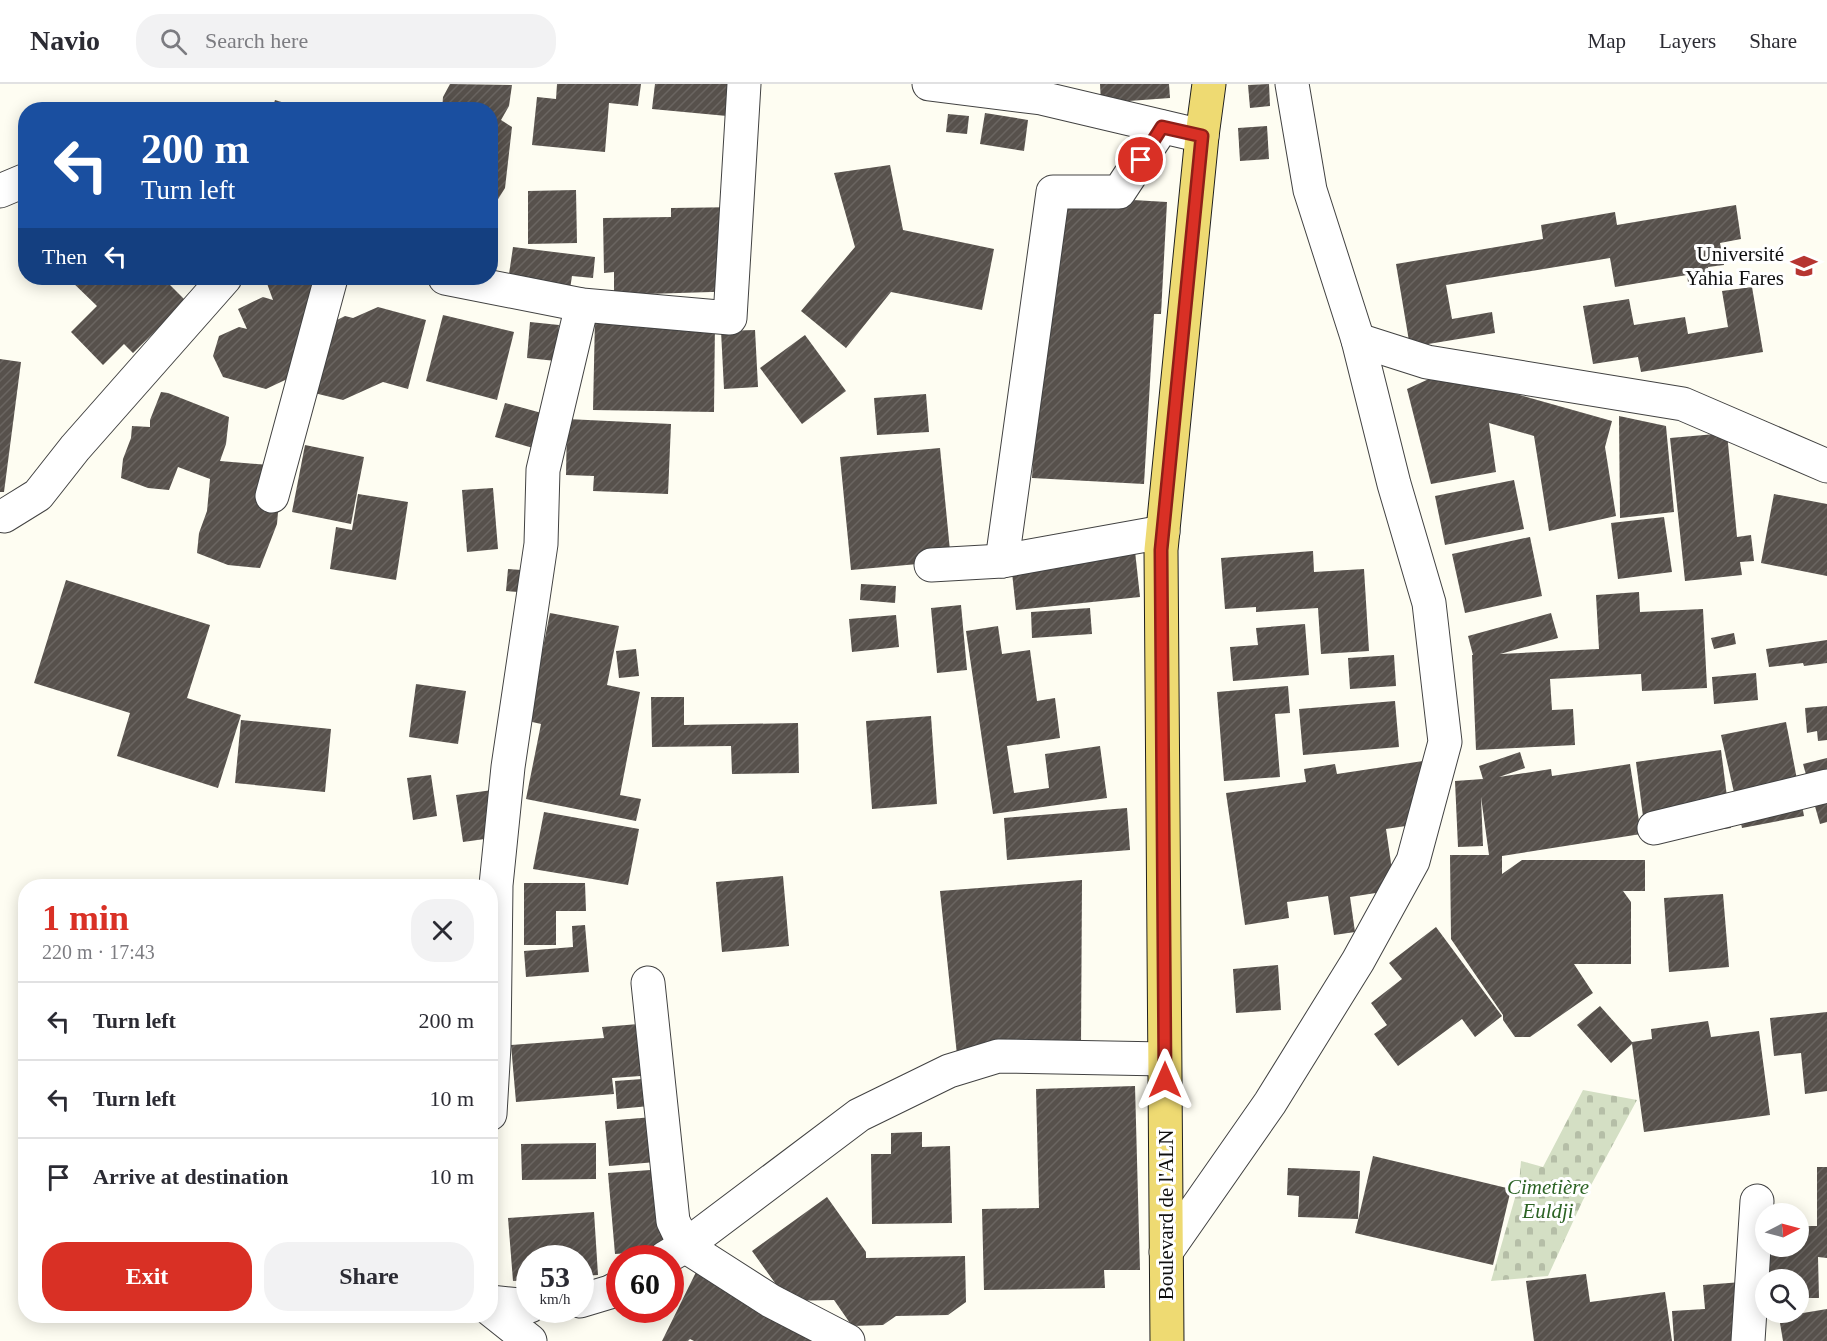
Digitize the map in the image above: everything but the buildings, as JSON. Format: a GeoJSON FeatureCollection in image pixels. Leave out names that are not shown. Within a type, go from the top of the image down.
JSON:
{"type":"FeatureCollection","features":[{"type":"Feature","properties":{"kind":"main road","name":"Boulevard de l'ALN"},"geometry":{"type":"LineString","coordinates":[[1167,1341],[1161,550],[1209,84]]}},
{"type":"Feature","properties":{"kind":"street"},"geometry":{"type":"LineString","coordinates":[[481,285],[582,305],[730,318],[744,84]]}},
{"type":"Feature","properties":{"kind":"street"},"geometry":{"type":"LineString","coordinates":[[929,84],[1041,98],[1202,136]]}},
{"type":"Feature","properties":{"kind":"street"},"geometry":{"type":"LineString","coordinates":[[1166,1252],[1270,1103],[1358,962],[1413,861],[1445,742],[1429,603],[1394,484],[1358,340],[1310,190],[1292,84]]}},
{"type":"Feature","properties":{"kind":"street"},"geometry":{"type":"LineString","coordinates":[[1002,561],[1053,192],[1119,192],[1162,127]]}},
{"type":"Feature","properties":{"kind":"street"},"geometry":{"type":"LineString","coordinates":[[0,191],[18,183]]}},
{"type":"Feature","properties":{"kind":"street"},"geometry":{"type":"LineString","coordinates":[[4,516],[38,495],[75,448],[219,285]]}},
{"type":"Feature","properties":{"kind":"street"},"geometry":{"type":"LineString","coordinates":[[272,496],[329,285]]}},
{"type":"Feature","properties":{"kind":"street"},"geometry":{"type":"LineString","coordinates":[[497,879],[508,767],[541,544],[543,470],[582,305]]}},
{"type":"Feature","properties":{"kind":"street"},"geometry":{"type":"LineString","coordinates":[[1358,340],[1427,362],[1683,404],[1827,466]]}},
{"type":"Feature","properties":{"kind":"street"},"geometry":{"type":"LineString","coordinates":[[930,564],[1002,561],[1162,532]]}},
{"type":"Feature","properties":{"kind":"street"},"geometry":{"type":"LineString","coordinates":[[1654,828],[1827,786]]}},
{"type":"Feature","properties":{"kind":"street"},"geometry":{"type":"LineString","coordinates":[[648,983],[675,1245]]}},
{"type":"Feature","properties":{"kind":"street"},"geometry":{"type":"LineString","coordinates":[[684,1245],[859,1115],[949,1071],[998,1056],[1164,1059]]}},
{"type":"Feature","properties":{"kind":"street"},"geometry":{"type":"LineString","coordinates":[[1748,1341],[1757,1201]]}},
{"type":"Feature","properties":{"kind":"street"},"geometry":{"type":"LineString","coordinates":[[684,1257],[848,1341]]}},
{"type":"Feature","properties":{"kind":"street"},"geometry":{"type":"LineString","coordinates":[[498,1303],[516,1305]]}},
{"type":"Feature","properties":{"kind":"street"},"geometry":{"type":"LineString","coordinates":[[498,1315],[530,1341]]}},
{"type":"Feature","properties":{"kind":"green space","name":"Cimetière Euldji"},"geometry":{"type":"Polygon","coordinates":[[[1583,1090],[1637,1100],[1583,1200],[1548,1276],[1491,1281],[1519,1184],[1521,1161],[1543,1167],[1583,1090]]]}},
{"type":"Feature","properties":{"kind":"place","name":"Université Yahia Fares"},"geometry":{"type":"Point","coordinates":[1804,266]}},
{"type":"Feature","properties":{"kind":"route"},"geometry":{"type":"LineString","coordinates":[[1141,160],[1162,127],[1202,136],[1161,550],[1165,1080]]}}]}
